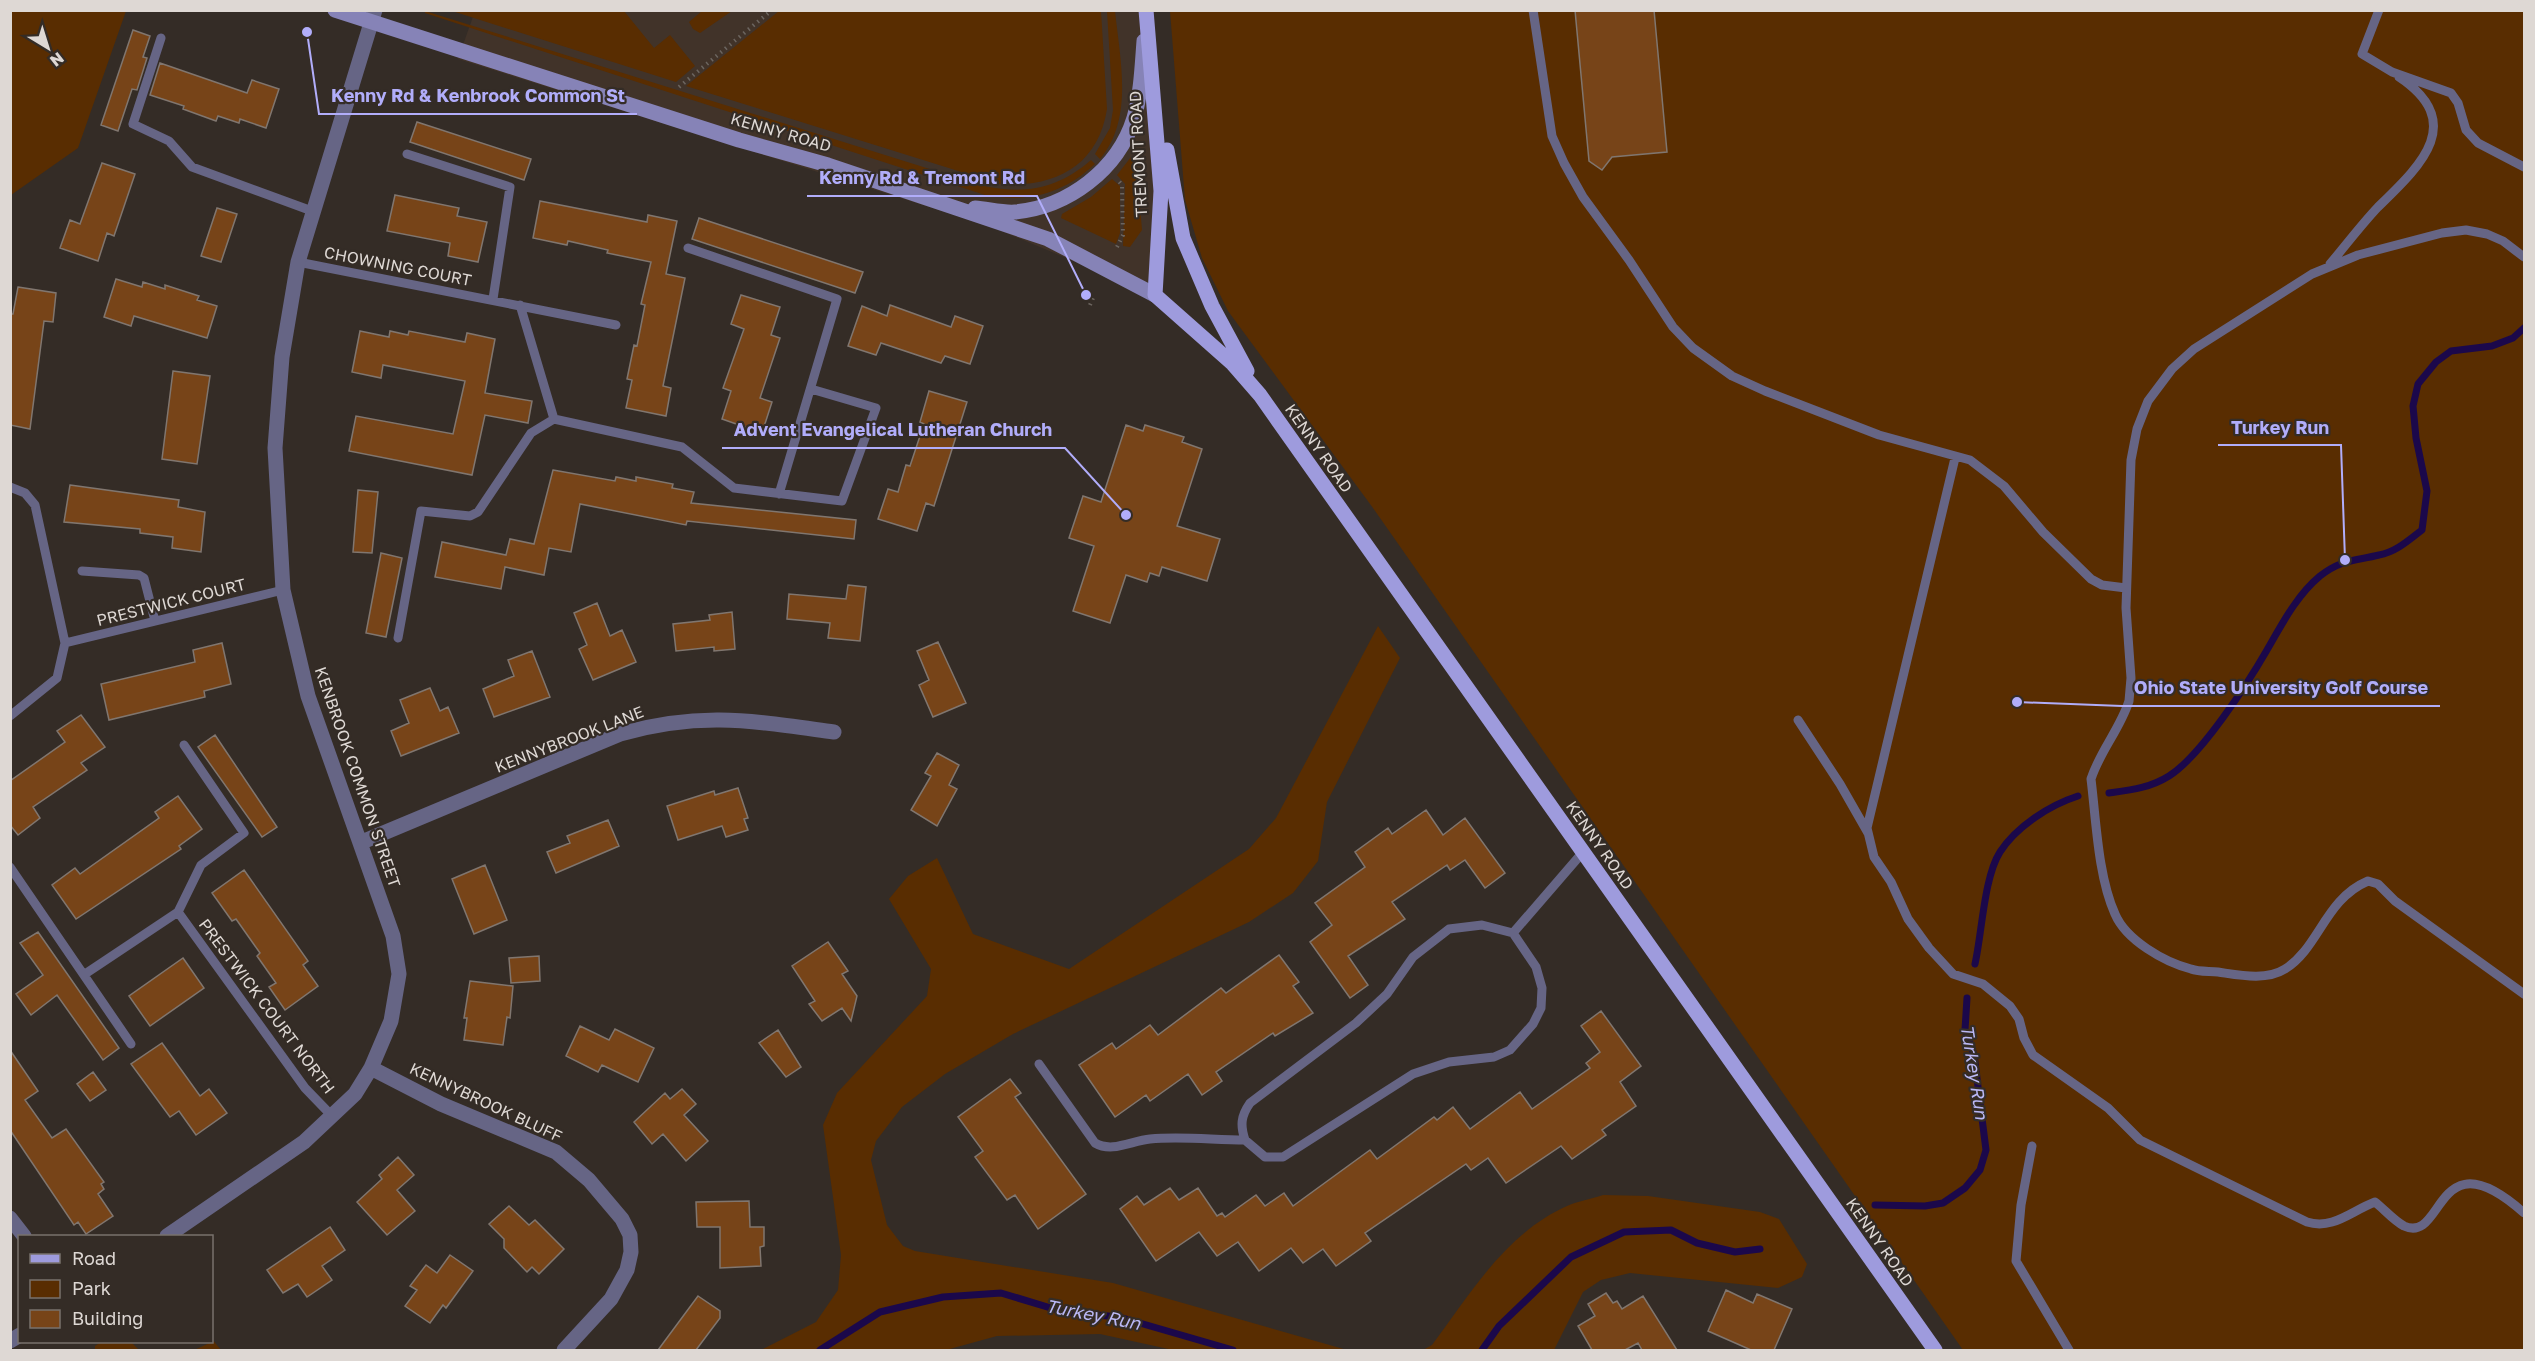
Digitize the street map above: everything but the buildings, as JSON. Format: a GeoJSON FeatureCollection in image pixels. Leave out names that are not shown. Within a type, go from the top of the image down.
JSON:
{"type":"FeatureCollection","features":[{"type":"Feature","properties":{"kind":"main road","name":"KENNY ROAD"},"geometry":{"type":"LineString","coordinates":[[335,10],[373,17],[739,140],[828,165],[1048,239],[1155,296],[1233,364],[1260,395],[1935,1350]]}},
{"type":"Feature","properties":{"kind":"main road"},"geometry":{"type":"LineString","coordinates":[[943,203],[1013,213],[1045,207],[1070,197],[1105,167],[1123,142],[1134,119],[1142,76],[1148,12]]}},
{"type":"Feature","properties":{"kind":"main road"},"geometry":{"type":"LineString","coordinates":[[1148,12],[1167,154],[1183,238],[1212,306],[1260,395]]}},
{"type":"Feature","properties":{"kind":"main road","name":"TREMONT ROAD"},"geometry":{"type":"LineString","coordinates":[[1148,12],[1161,190],[1155,296]]}},
{"type":"Feature","properties":{"kind":"street","name":"KENBROOK COMMON STREET"},"geometry":{"type":"LineString","coordinates":[[168,1235],[304,1142],[355,1094],[371,1068],[391,1021],[399,974],[393,936],[362,842],[308,696],[283,590],[275,448],[282,357],[298,262],[373,17]]}},
{"type":"Feature","properties":{"kind":"street","name":"KENNYBROOK LANE"},"geometry":{"type":"LineString","coordinates":[[362,842],[620,734],[659,723],[702,719],[742,720],[834,732]]}},
{"type":"Feature","properties":{"kind":"street","name":"KENNYBROOK BLUFF"},"geometry":{"type":"LineString","coordinates":[[371,1068],[441,1104],[556,1152],[589,1180],[622,1219],[630,1235],[631,1252],[627,1270],[611,1299],[564,1350]]}},
{"type":"Feature","properties":{"kind":"street"},"geometry":{"type":"LineString","coordinates":[[10,1218],[23,1235]]}},
{"type":"Feature","properties":{"kind":"lane"},"geometry":{"type":"LineString","coordinates":[[1533,10],[1552,136],[1564,163],[1583,197],[1679,334],[1693,348],[1732,376],[1880,435],[1955,458],[1970,460],[2004,486],[2043,532],[2091,579],[2102,585],[2127,588]]}},
{"type":"Feature","properties":{"kind":"lane"},"geometry":{"type":"LineString","coordinates":[[2328,266],[2377,209],[2403,184],[2424,159],[2432,143],[2430,111],[2407,82],[2362,54],[2379,10]]}},
{"type":"Feature","properties":{"kind":"lane"},"geometry":{"type":"LineString","coordinates":[[161,38],[133,124],[169,141],[192,167],[312,211]]}},
{"type":"Feature","properties":{"kind":"lane"},"geometry":{"type":"LineString","coordinates":[[2392,72],[2451,93],[2458,103],[2466,130],[2478,143],[2524,167]]}},
{"type":"Feature","properties":{"kind":"lane","name":"CHOWNING COURT"},"geometry":{"type":"LineString","coordinates":[[407,154],[510,187],[492,299]]}},
{"type":"Feature","properties":{"kind":"lane"},"geometry":{"type":"LineString","coordinates":[[2524,257],[2495,238],[2466,230],[2442,233],[2358,255],[2328,266],[2194,349],[2172,369],[2148,401],[2137,429],[2131,460],[2127,588],[2131,678],[2129,702],[2124,717],[2096,764],[2091,779],[2108,892],[2115,915],[2126,930],[2154,952],[2191,969],[2270,975],[2284,970],[2295,961],[2337,903],[2353,887],[2368,881],[2378,884],[2386,894],[2524,994]]}},
{"type":"Feature","properties":{"kind":"lane"},"geometry":{"type":"LineString","coordinates":[[688,248],[837,298],[779,494]]}},
{"type":"Feature","properties":{"kind":"lane","name":"CHOWNING COURT"},"geometry":{"type":"LineString","coordinates":[[298,262],[616,325]]}},
{"type":"Feature","properties":{"kind":"lane"},"geometry":{"type":"LineString","coordinates":[[520,305],[554,419]]}},
{"type":"Feature","properties":{"kind":"lane"},"geometry":{"type":"LineString","coordinates":[[398,638],[421,511],[470,516],[478,512],[531,433],[554,419],[682,447],[734,488],[842,501],[876,408],[811,389]]}},
{"type":"Feature","properties":{"kind":"lane"},"geometry":{"type":"LineString","coordinates":[[1869,835],[1872,805],[1955,458]]}},
{"type":"Feature","properties":{"kind":"lane"},"geometry":{"type":"LineString","coordinates":[[10,487],[25,493],[34,505],[65,643],[57,678],[10,716]]}},
{"type":"Feature","properties":{"kind":"lane"},"geometry":{"type":"LineString","coordinates":[[82,571],[139,575],[144,578],[155,621]]}},
{"type":"Feature","properties":{"kind":"lane","name":"PRESTWICK COURT"},"geometry":{"type":"LineString","coordinates":[[65,643],[283,590]]}},
{"type":"Feature","properties":{"kind":"lane"},"geometry":{"type":"LineString","coordinates":[[1798,720],[1845,791],[1869,835],[1874,857],[1891,882],[1908,919],[1942,963],[1953,974],[1983,984],[1998,994],[2019,1018],[2024,1038],[2033,1055],[2108,1108],[2140,1140],[2320,1226],[2331,1225],[2375,1202],[2404,1226],[2416,1228],[2427,1222],[2448,1193],[2458,1184],[2469,1182],[2497,1193],[2524,1213]]}},
{"type":"Feature","properties":{"kind":"lane","name":"PRESTWICK COURT NORTH"},"geometry":{"type":"LineString","coordinates":[[85,974],[178,912],[201,865],[244,833],[184,745]]}},
{"type":"Feature","properties":{"kind":"lane"},"geometry":{"type":"LineString","coordinates":[[1513,933],[1583,852]]}},
{"type":"Feature","properties":{"kind":"lane"},"geometry":{"type":"LineString","coordinates":[[10,867],[131,1044]]}},
{"type":"Feature","properties":{"kind":"lane","name":"PRESTWICK COURT NORTH"},"geometry":{"type":"LineString","coordinates":[[178,912],[305,1088],[333,1116]]}},
{"type":"Feature","properties":{"kind":"lane"},"geometry":{"type":"LineString","coordinates":[[1468,925],[1498,927],[1513,933],[1536,967],[1542,988],[1541,1008],[1533,1024],[1510,1050],[1494,1057],[1449,1062],[1413,1074],[1359,1106],[1284,1156],[1265,1157],[1245,1140],[1241,1128],[1243,1114],[1250,1103],[1356,1023],[1387,994],[1413,957],[1431,940],[1449,929],[1468,925]]}},
{"type":"Feature","properties":{"kind":"lane"},"geometry":{"type":"LineString","coordinates":[[1039,1064],[1095,1143],[1101,1147],[1109,1148],[1150,1139],[1245,1140]]}},
{"type":"Feature","properties":{"kind":"lane"},"geometry":{"type":"LineString","coordinates":[[2032,1146],[2021,1205],[2016,1261],[2069,1350]]}},
{"type":"Feature","properties":{"kind":"path"},"geometry":{"type":"LineString","coordinates":[[679,87],[772,10]]}},
{"type":"Feature","properties":{"kind":"path"},"geometry":{"type":"LineString","coordinates":[[1115,177],[1122,185],[1123,235],[1117,247]]}},
{"type":"Feature","properties":{"kind":"path"},"geometry":{"type":"LineString","coordinates":[[1090,305],[1093,298]]}},
{"type":"Feature","properties":{"kind":"shaded area"},"geometry":{"type":"Polygon","coordinates":[[[475,11],[1146,11],[1161,191],[1155,295],[987,225],[458,59],[475,11]]]}},
{"type":"Feature","properties":{"kind":"green space"},"geometry":{"type":"Polygon","coordinates":[[[11,10],[126,11],[78,148],[11,195],[11,10]]]}},
{"type":"Feature","properties":{"kind":"green space"},"geometry":{"type":"Polygon","coordinates":[[[425,11],[984,186],[1014,190],[1041,187],[1067,177],[1091,160],[1095,164],[1070,183],[1044,194],[1016,198],[985,195],[425,13],[425,11]]]}},
{"type":"Feature","properties":{"kind":"green space"},"geometry":{"type":"Polygon","coordinates":[[[452,11],[624,11],[654,48],[670,35],[695,66],[676,82],[452,11]]]}},
{"type":"Feature","properties":{"kind":"green space"},"geometry":{"type":"Polygon","coordinates":[[[702,11],[732,11],[700,33],[693,29],[689,22],[702,11]]]}},
{"type":"Feature","properties":{"kind":"green space"},"geometry":{"type":"Polygon","coordinates":[[[779,11],[1101,11],[1107,109],[1102,129],[1084,159],[1071,169],[1039,182],[1000,184],[686,86],[779,11]]]}},
{"type":"Feature","properties":{"kind":"green space"},"geometry":{"type":"Polygon","coordinates":[[[1107,11],[1115,11],[1122,88],[1117,126],[1111,143],[1100,159],[1095,154],[1110,128],[1113,110],[1107,11]]]}},
{"type":"Feature","properties":{"kind":"green space"},"geometry":{"type":"Polygon","coordinates":[[[1170,11],[2524,11],[2524,1350],[1963,1350],[1373,508],[1228,311],[1202,258],[1185,200],[1170,11]]]}},
{"type":"Feature","properties":{"kind":"green space"},"geometry":{"type":"Polygon","coordinates":[[[1131,157],[1136,160],[1142,230],[1130,247],[1123,246],[1125,184],[1117,175],[1131,157]]]}},
{"type":"Feature","properties":{"kind":"green space"},"geometry":{"type":"Polygon","coordinates":[[[1112,179],[1120,186],[1120,233],[1116,244],[1061,218],[1062,214],[1091,197],[1112,179]]]}},
{"type":"Feature","properties":{"kind":"green space"},"geometry":{"type":"Polygon","coordinates":[[[1378,626],[1400,658],[1327,802],[1318,861],[1293,893],[1249,922],[1013,1034],[945,1074],[902,1107],[876,1141],[871,1160],[887,1225],[903,1246],[915,1251],[1113,1283],[1347,1350],[1173,1350],[1100,1334],[997,1336],[946,1350],[761,1350],[816,1322],[838,1290],[841,1255],[823,1125],[837,1093],[927,996],[931,969],[889,899],[908,876],[937,858],[973,934],[1069,969],[1249,849],[1276,818],[1378,626]]]}},
{"type":"Feature","properties":{"kind":"green space"},"geometry":{"type":"Polygon","coordinates":[[[1603,1195],[1648,1196],[1760,1212],[1779,1219],[1807,1264],[1802,1277],[1778,1288],[1630,1273],[1601,1280],[1583,1292],[1554,1350],[1423,1350],[1432,1345],[1475,1286],[1507,1248],[1545,1218],[1567,1206],[1603,1195]]]}},
{"type":"Feature","properties":{"kind":"green space"},"geometry":{"type":"Polygon","coordinates":[[[213,1340],[221,1350],[194,1350],[213,1343],[213,1340]]]}},
{"type":"Feature","properties":{"kind":"green space"},"geometry":{"type":"Polygon","coordinates":[[[100,1343],[132,1343],[139,1350],[95,1350],[95,1346],[100,1343]]]}},
{"type":"Feature","properties":{"kind":"waterway","name":"Turkey Run"},"geometry":{"type":"LineString","coordinates":[[2109,793],[2140,788],[2162,780],[2182,766],[2195,753],[2236,699],[2297,601],[2320,576],[2342,563],[2391,551],[2422,530],[2427,491],[2416,438],[2413,406],[2418,384],[2436,362],[2451,351],[2492,346],[2513,338],[2524,328]]}},
{"type":"Feature","properties":{"kind":"waterway","name":"Turkey Run"},"geometry":{"type":"LineString","coordinates":[[1975,964],[1990,876],[2000,852],[2025,825],[2056,805],[2078,796]]}},
{"type":"Feature","properties":{"kind":"waterway","name":"Turkey Run"},"geometry":{"type":"LineString","coordinates":[[1875,1205],[1925,1206],[1943,1203],[1965,1188],[1980,1170],[1986,1150],[1974,1055],[1965,1030],[1967,998]]}},
{"type":"Feature","properties":{"kind":"waterway","name":"Turkey Run"},"geometry":{"type":"LineString","coordinates":[[1482,1350],[1499,1326],[1571,1257],[1624,1232],[1671,1230],[1697,1243],[1735,1252],[1760,1249]]}},
{"type":"Feature","properties":{"kind":"waterway","name":"Turkey Run"},"geometry":{"type":"LineString","coordinates":[[820,1350],[880,1312],[943,1297],[1001,1293],[1064,1312],[1119,1317],[1233,1350]]}},
{"type":"Feature","properties":{"kind":"place","name":"Kenny Rd & Kenbrook Common St"},"geometry":{"type":"Point","coordinates":[307,32]}},
{"type":"Feature","properties":{"kind":"place","name":"Kenny Rd & Tremont Rd"},"geometry":{"type":"Point","coordinates":[1086,295]}},
{"type":"Feature","properties":{"kind":"place","name":"Advent Evangelical Lutheran Church"},"geometry":{"type":"Point","coordinates":[1126,515]}},
{"type":"Feature","properties":{"kind":"place","name":"Turkey Run"},"geometry":{"type":"Point","coordinates":[2345,560]}},
{"type":"Feature","properties":{"kind":"place","name":"Ohio State University Golf Course"},"geometry":{"type":"Point","coordinates":[2017,702]}}]}
